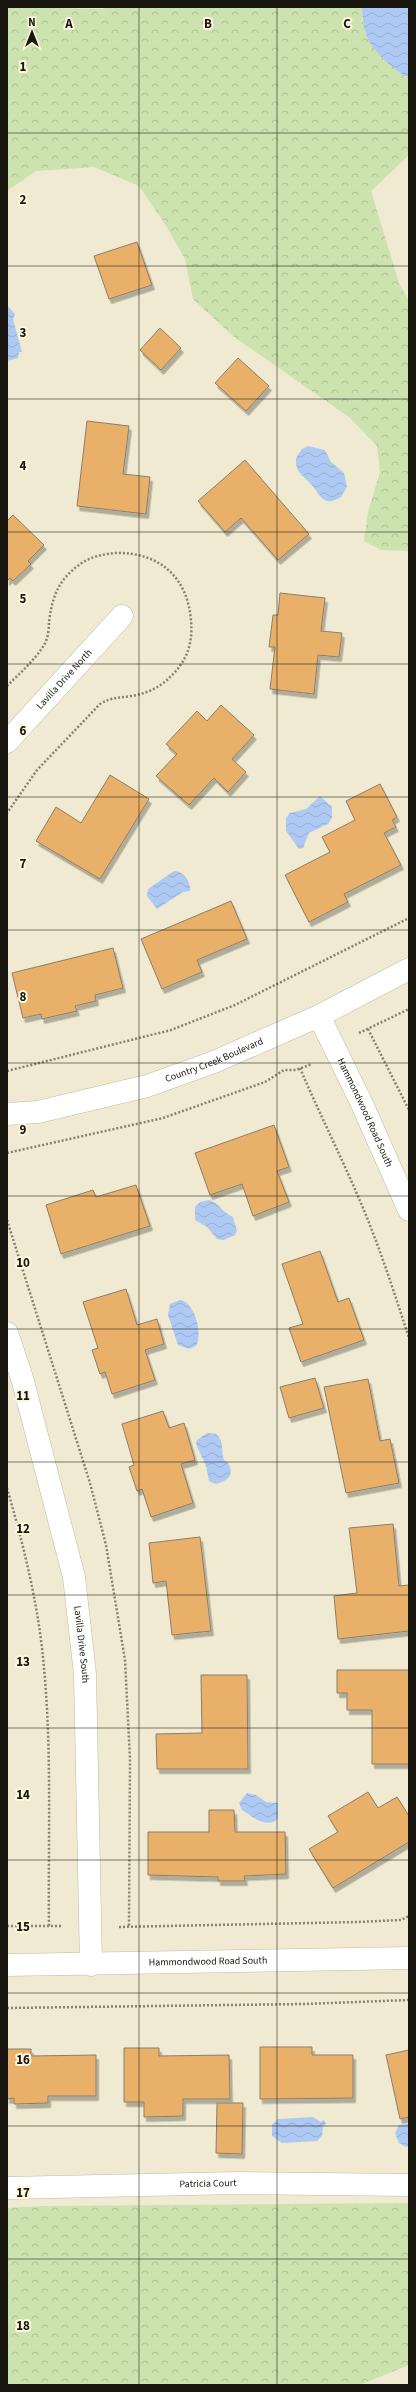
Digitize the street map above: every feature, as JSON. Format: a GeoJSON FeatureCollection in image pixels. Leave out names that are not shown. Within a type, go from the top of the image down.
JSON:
{"type":"FeatureCollection","features":[{"type":"Feature","properties":{"kind":"street","name":"Lavilla Drive North"},"geometry":{"type":"LineString","coordinates":[[7,742],[122,616]]}},
{"type":"Feature","properties":{"kind":"street","name":"Country Creek Boulevard"},"geometry":{"type":"LineString","coordinates":[[7,1114],[38,1112],[147,1086],[214,1062],[319,1016],[409,969]]}},
{"type":"Feature","properties":{"kind":"street","name":"Hammondwood Road South"},"geometry":{"type":"LineString","coordinates":[[319,1016],[362,1104],[409,1210]]}},
{"type":"Feature","properties":{"kind":"street","name":"Lavilla Drive South"},"geometry":{"type":"LineString","coordinates":[[7,1333],[22,1378],[74,1577],[85,1674],[91,1965]]}},
{"type":"Feature","properties":{"kind":"street","name":"Hammondwood Road South"},"geometry":{"type":"LineString","coordinates":[[7,1965],[91,1965],[409,1958]]}},
{"type":"Feature","properties":{"kind":"street","name":"Patricia Court"},"geometry":{"type":"LineString","coordinates":[[7,2188],[238,2183],[409,2185]]}},
{"type":"Feature","properties":{"kind":"path"},"geometry":{"type":"LineString","coordinates":[[7,1071],[171,1030],[235,1005],[409,918]]}},
{"type":"Feature","properties":{"kind":"path"},"geometry":{"type":"LineString","coordinates":[[368,1029],[409,1110]]}},
{"type":"Feature","properties":{"kind":"path"},"geometry":{"type":"LineString","coordinates":[[300,1068],[323,1124],[360,1201],[394,1290],[409,1338]]}},
{"type":"Feature","properties":{"kind":"path"},"geometry":{"type":"LineString","coordinates":[[7,1488],[30,1572],[44,1667],[48,1719],[49,1926]]}},
{"type":"Feature","properties":{"kind":"path"},"geometry":{"type":"LineString","coordinates":[[7,1926],[358,1922],[401,1920],[409,1916]]}},
{"type":"Feature","properties":{"kind":"path"},"geometry":{"type":"LineString","coordinates":[[7,2008],[311,2004],[409,2000]]}},
{"type":"Feature","properties":{"kind":"green space"},"geometry":{"type":"Polygon","coordinates":[[[7,7],[103,9],[107,7],[362,7],[362,20],[406,77],[409,77],[409,155],[371,191],[399,283],[409,301],[409,551],[381,550],[364,541],[368,512],[380,472],[377,446],[349,417],[233,336],[193,299],[185,259],[165,224],[139,186],[94,167],[36,171],[7,191],[7,7]]]}},
{"type":"Feature","properties":{"kind":"green space"},"geometry":{"type":"Polygon","coordinates":[[[409,2203],[409,2365],[360,2385],[7,2385],[7,2208],[43,2206],[409,2203]]]}},
{"type":"Feature","properties":{"kind":"water"},"geometry":{"type":"Polygon","coordinates":[[[362,7],[409,7],[409,77],[399,72],[388,63],[370,43],[366,34],[362,16],[362,7]]]}},
{"type":"Feature","properties":{"kind":"water"},"geometry":{"type":"Polygon","coordinates":[[[7,305],[15,314],[13,319],[22,352],[19,352],[18,358],[7,361],[7,305]]]}},
{"type":"Feature","properties":{"kind":"water"},"geometry":{"type":"Polygon","coordinates":[[[308,446],[325,450],[331,462],[344,473],[347,487],[341,497],[329,501],[325,500],[299,472],[296,466],[296,458],[302,449],[308,446]]]}},
{"type":"Feature","properties":{"kind":"water"},"geometry":{"type":"Polygon","coordinates":[[[320,796],[332,807],[332,818],[328,824],[309,833],[303,848],[299,849],[286,831],[286,818],[290,813],[306,809],[320,796]]]}},
{"type":"Feature","properties":{"kind":"water"},"geometry":{"type":"Polygon","coordinates":[[[174,871],[184,875],[188,881],[190,891],[183,892],[157,909],[147,896],[148,889],[174,871]]]}},
{"type":"Feature","properties":{"kind":"water"},"geometry":{"type":"Polygon","coordinates":[[[209,1200],[233,1217],[237,1231],[235,1235],[224,1240],[217,1239],[207,1227],[195,1220],[195,1207],[200,1202],[209,1200]]]}},
{"type":"Feature","properties":{"kind":"water"},"geometry":{"type":"Polygon","coordinates":[[[180,1300],[190,1306],[194,1312],[198,1327],[199,1334],[196,1346],[189,1349],[178,1345],[168,1315],[170,1304],[180,1300]]]}},
{"type":"Feature","properties":{"kind":"water"},"geometry":{"type":"Polygon","coordinates":[[[207,1433],[216,1434],[219,1437],[222,1445],[223,1459],[228,1463],[231,1471],[227,1479],[216,1484],[209,1481],[206,1466],[196,1444],[197,1440],[207,1433]]]}},
{"type":"Feature","properties":{"kind":"water"},"geometry":{"type":"Polygon","coordinates":[[[247,1793],[256,1795],[266,1802],[278,1803],[278,1819],[269,1823],[260,1821],[242,1810],[239,1803],[247,1793]]]}},
{"type":"Feature","properties":{"kind":"water"},"geometry":{"type":"Polygon","coordinates":[[[313,2117],[321,2122],[324,2120],[326,2124],[323,2126],[322,2136],[317,2141],[282,2143],[272,2136],[272,2125],[278,2119],[313,2117]]]}},
{"type":"Feature","properties":{"kind":"water"},"geometry":{"type":"Polygon","coordinates":[[[409,2124],[409,2146],[406,2147],[399,2143],[395,2133],[399,2125],[409,2124]]]}},
{"type":"Feature","properties":{"kind":"building"},"geometry":{"type":"Polygon","coordinates":[[[137,242],[152,285],[109,299],[94,256],[137,242]]]}},
{"type":"Feature","properties":{"kind":"building"},"geometry":{"type":"Polygon","coordinates":[[[160,328],[181,348],[161,370],[140,350],[160,328]]]}},
{"type":"Feature","properties":{"kind":"building"},"geometry":{"type":"Polygon","coordinates":[[[238,358],[269,386],[246,411],[215,383],[238,358]]]}},
{"type":"Feature","properties":{"kind":"building"},"geometry":{"type":"Polygon","coordinates":[[[87,421],[129,426],[123,474],[150,477],[146,514],[77,506],[87,421]]]}},
{"type":"Feature","properties":{"kind":"building"},"geometry":{"type":"Polygon","coordinates":[[[245,460],[309,534],[278,560],[241,518],[225,532],[198,501],[245,460]]]}},
{"type":"Feature","properties":{"kind":"building"},"geometry":{"type":"Polygon","coordinates":[[[13,515],[44,545],[28,561],[31,564],[13,581],[10,578],[7,581],[7,521],[13,515]]]}},
{"type":"Feature","properties":{"kind":"building"},"geometry":{"type":"Polygon","coordinates":[[[280,593],[325,598],[321,631],[342,633],[339,657],[318,655],[314,694],[270,689],[275,647],[269,647],[273,615],[278,615],[280,593]]]}},
{"type":"Feature","properties":{"kind":"building"},"geometry":{"type":"Polygon","coordinates":[[[221,705],[254,735],[232,759],[246,772],[228,792],[214,778],[189,805],[156,776],[177,754],[166,744],[197,711],[207,721],[221,705]]]}},
{"type":"Feature","properties":{"kind":"building"},"geometry":{"type":"Polygon","coordinates":[[[110,775],[149,799],[100,879],[36,841],[56,807],[81,823],[110,775]]]}},
{"type":"Feature","properties":{"kind":"building"},"geometry":{"type":"Polygon","coordinates":[[[380,784],[397,817],[392,820],[396,827],[384,833],[401,865],[344,894],[348,902],[309,922],[285,875],[330,852],[322,837],[355,820],[346,801],[380,784]]]}},
{"type":"Feature","properties":{"kind":"building"},"geometry":{"type":"Polygon","coordinates":[[[231,901],[247,939],[197,960],[202,972],[162,989],[141,939],[231,901]]]}},
{"type":"Feature","properties":{"kind":"building"},"geometry":{"type":"Polygon","coordinates":[[[113,948],[123,988],[95,995],[96,1001],[75,1006],[77,1011],[42,1019],[41,1014],[23,1018],[12,973],[113,948]]]}},
{"type":"Feature","properties":{"kind":"building"},"geometry":{"type":"Polygon","coordinates":[[[274,1125],[289,1167],[277,1171],[289,1202],[253,1216],[242,1184],[210,1195],[195,1153],[274,1125]]]}},
{"type":"Feature","properties":{"kind":"building"},"geometry":{"type":"Polygon","coordinates":[[[136,1185],[150,1226],[61,1254],[46,1205],[93,1190],[96,1197],[136,1185]]]}},
{"type":"Feature","properties":{"kind":"building"},"geometry":{"type":"Polygon","coordinates":[[[320,1251],[338,1302],[349,1298],[364,1340],[301,1362],[289,1328],[303,1324],[282,1264],[320,1251]]]}},
{"type":"Feature","properties":{"kind":"building"},"geometry":{"type":"Polygon","coordinates":[[[126,1289],[137,1325],[157,1319],[164,1344],[145,1350],[155,1380],[112,1394],[105,1372],[100,1374],[92,1350],[98,1348],[83,1302],[126,1289]]]}},
{"type":"Feature","properties":{"kind":"building"},"geometry":{"type":"Polygon","coordinates":[[[315,1378],[324,1408],[289,1418],[280,1387],[315,1378]]]}},
{"type":"Feature","properties":{"kind":"building"},"geometry":{"type":"Polygon","coordinates":[[[368,1379],[380,1441],[390,1439],[399,1483],[346,1493],[324,1387],[368,1379]]]}},
{"type":"Feature","properties":{"kind":"building"},"geometry":{"type":"Polygon","coordinates":[[[163,1411],[169,1428],[184,1423],[195,1460],[181,1464],[193,1503],[151,1517],[142,1489],[137,1491],[129,1467],[134,1465],[122,1424],[163,1411]]]}},
{"type":"Feature","properties":{"kind":"building"},"geometry":{"type":"Polygon","coordinates":[[[393,1524],[399,1586],[409,1585],[409,1631],[338,1639],[334,1596],[357,1593],[349,1528],[393,1524]]]}},
{"type":"Feature","properties":{"kind":"building"},"geometry":{"type":"Polygon","coordinates":[[[200,1537],[211,1631],[172,1635],[166,1581],[153,1583],[149,1543],[200,1537]]]}},
{"type":"Feature","properties":{"kind":"building"},"geometry":{"type":"Polygon","coordinates":[[[337,1670],[409,1670],[409,1764],[372,1764],[372,1710],[347,1710],[347,1693],[337,1693],[337,1670]]]}},
{"type":"Feature","properties":{"kind":"building"},"geometry":{"type":"Polygon","coordinates":[[[201,1675],[247,1675],[248,1769],[157,1769],[156,1734],[202,1733],[201,1675]]]}},
{"type":"Feature","properties":{"kind":"building"},"geometry":{"type":"Polygon","coordinates":[[[368,1792],[378,1808],[397,1797],[409,1816],[409,1842],[333,1888],[309,1849],[338,1832],[328,1816],[368,1792]]]}},
{"type":"Feature","properties":{"kind":"building"},"geometry":{"type":"Polygon","coordinates":[[[209,1810],[234,1810],[235,1832],[285,1832],[286,1874],[244,1876],[245,1881],[218,1881],[218,1877],[148,1875],[148,1832],[209,1832],[209,1810]]]}},
{"type":"Feature","properties":{"kind":"building"},"geometry":{"type":"Polygon","coordinates":[[[260,2047],[312,2047],[312,2055],[353,2055],[353,2098],[260,2099],[260,2047]]]}},
{"type":"Feature","properties":{"kind":"building"},"geometry":{"type":"Polygon","coordinates":[[[124,2048],[159,2048],[159,2056],[229,2055],[230,2099],[183,2099],[183,2116],[144,2117],[144,2102],[124,2102],[124,2048]]]}},
{"type":"Feature","properties":{"kind":"building"},"geometry":{"type":"Polygon","coordinates":[[[7,2049],[31,2049],[31,2056],[96,2055],[96,2096],[48,2096],[48,2103],[14,2104],[14,2098],[7,2099],[7,2049]]]}},
{"type":"Feature","properties":{"kind":"building"},"geometry":{"type":"Polygon","coordinates":[[[409,2050],[409,2117],[400,2119],[386,2055],[409,2050]]]}},
{"type":"Feature","properties":{"kind":"building"},"geometry":{"type":"Polygon","coordinates":[[[217,2103],[243,2103],[242,2154],[216,2153],[217,2103]]]}}]}
